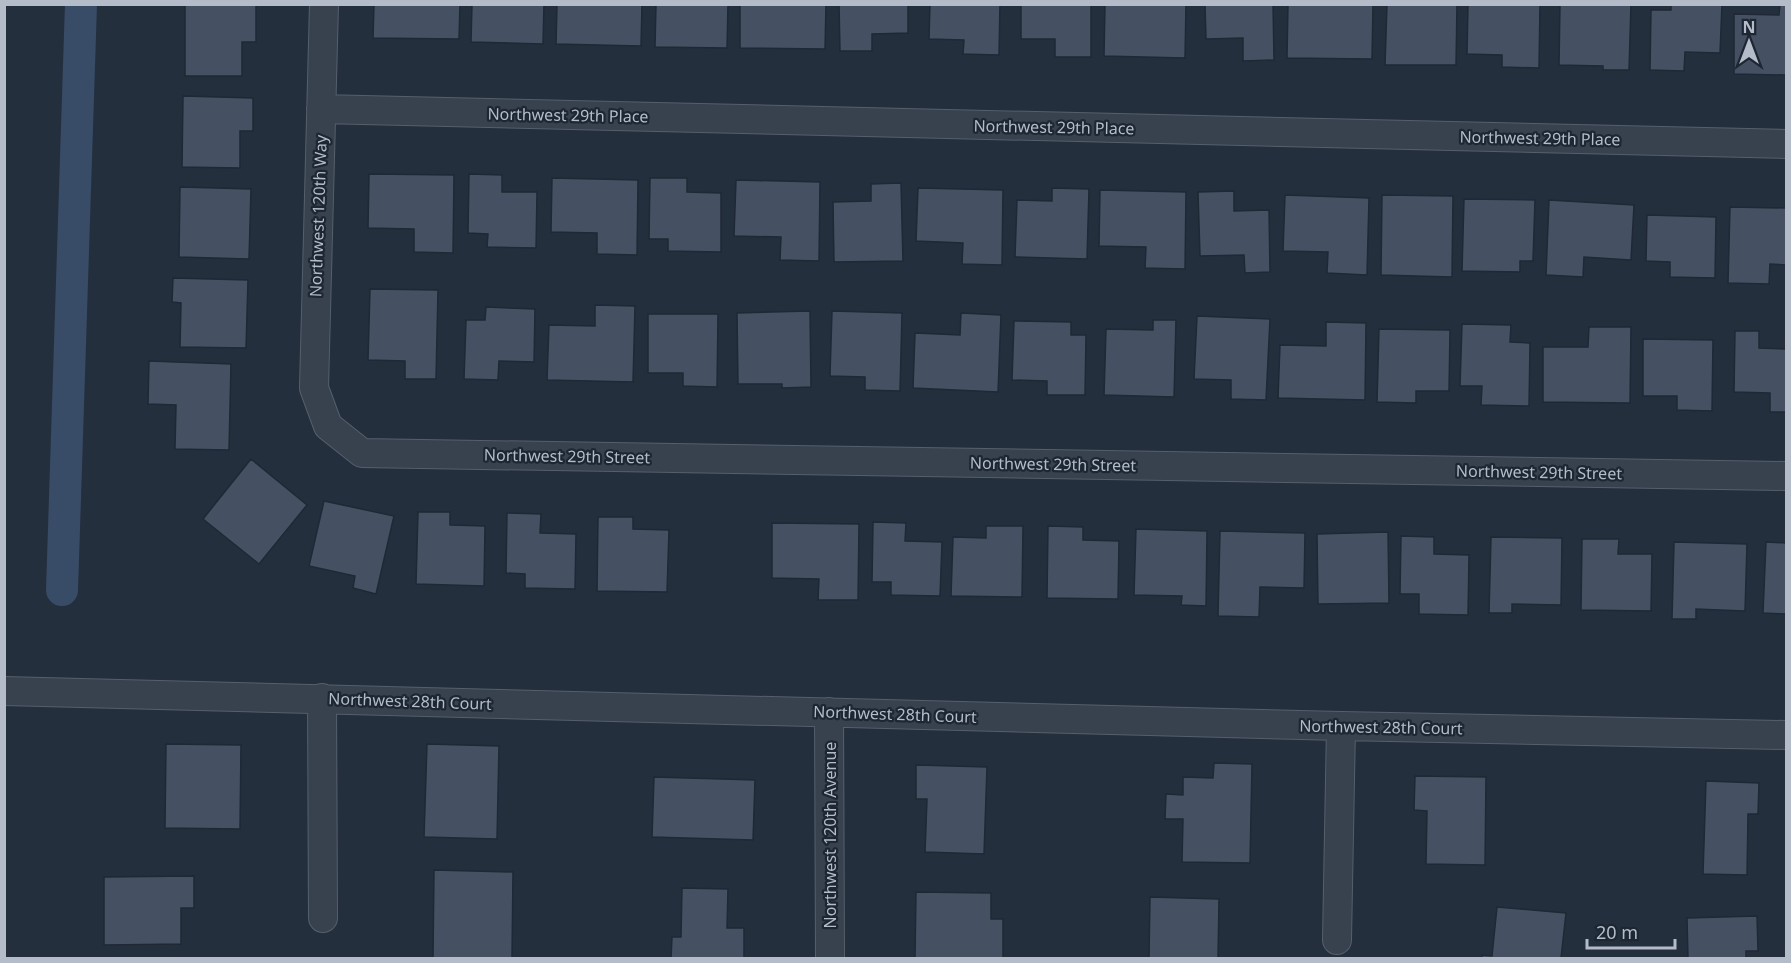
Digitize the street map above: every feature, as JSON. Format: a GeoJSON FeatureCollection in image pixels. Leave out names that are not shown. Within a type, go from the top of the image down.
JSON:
{"type":"FeatureCollection","features":[{"type":"Feature","properties":{"kind":"street","name":"Northwest 120th Way"},"geometry":{"type":"LineString","coordinates":[[324,4],[314,388],[328,426]]}},
{"type":"Feature","properties":{"kind":"street","name":"Northwest 29th Place"},"geometry":{"type":"LineString","coordinates":[[321,109],[1786,144]]}},
{"type":"Feature","properties":{"kind":"street","name":"Northwest 29th Street"},"geometry":{"type":"LineString","coordinates":[[328,426],[362,453],[1786,476]]}},
{"type":"Feature","properties":{"kind":"street","name":"Northwest 28th Court"},"geometry":{"type":"LineString","coordinates":[[4,691],[1341,726],[1786,735]]}},
{"type":"Feature","properties":{"kind":"street"},"geometry":{"type":"LineString","coordinates":[[322,698],[322,918]]}},
{"type":"Feature","properties":{"kind":"street","name":"Northwest 120th Avenue"},"geometry":{"type":"LineString","coordinates":[[829,712],[830,958]]}},
{"type":"Feature","properties":{"kind":"street"},"geometry":{"type":"LineString","coordinates":[[1337,940],[1341,726]]}},
{"type":"Feature","properties":{"kind":"building"},"geometry":{"type":"Polygon","coordinates":[[[374,4],[460,4],[459,39],[373,38],[374,4]]]}},
{"type":"Feature","properties":{"kind":"building"},"geometry":{"type":"Polygon","coordinates":[[[472,4],[544,4],[543,44],[471,42],[472,4]]]}},
{"type":"Feature","properties":{"kind":"building"},"geometry":{"type":"Polygon","coordinates":[[[557,4],[642,4],[641,46],[556,44],[557,4]]]}},
{"type":"Feature","properties":{"kind":"building"},"geometry":{"type":"Polygon","coordinates":[[[656,4],[728,4],[727,48],[655,47],[656,4]]]}},
{"type":"Feature","properties":{"kind":"building"},"geometry":{"type":"Polygon","coordinates":[[[740,4],[826,4],[825,49],[740,48],[740,4]]]}},
{"type":"Feature","properties":{"kind":"building"},"geometry":{"type":"Polygon","coordinates":[[[839,4],[908,4],[908,33],[872,34],[872,51],[840,51],[839,4]]]}},
{"type":"Feature","properties":{"kind":"building"},"geometry":{"type":"Polygon","coordinates":[[[930,4],[1000,4],[999,55],[963,54],[964,40],[929,39],[930,4]]]}},
{"type":"Feature","properties":{"kind":"building"},"geometry":{"type":"Polygon","coordinates":[[[1021,4],[1091,4],[1091,57],[1055,57],[1055,39],[1021,39],[1021,4]]]}},
{"type":"Feature","properties":{"kind":"building"},"geometry":{"type":"Polygon","coordinates":[[[1105,4],[1186,4],[1185,58],[1104,56],[1105,4]]]}},
{"type":"Feature","properties":{"kind":"building"},"geometry":{"type":"Polygon","coordinates":[[[1205,4],[1273,4],[1274,60],[1243,61],[1243,38],[1206,39],[1205,4]]]}},
{"type":"Feature","properties":{"kind":"building"},"geometry":{"type":"Polygon","coordinates":[[[1288,4],[1373,4],[1372,59],[1287,58],[1288,4]]]}},
{"type":"Feature","properties":{"kind":"building"},"geometry":{"type":"Polygon","coordinates":[[[1387,4],[1457,4],[1456,65],[1385,65],[1387,4]]]}},
{"type":"Feature","properties":{"kind":"building"},"geometry":{"type":"Polygon","coordinates":[[[1468,4],[1540,4],[1539,68],[1502,67],[1502,55],[1467,54],[1468,4]]]}},
{"type":"Feature","properties":{"kind":"building"},"geometry":{"type":"Polygon","coordinates":[[[1560,4],[1631,4],[1629,70],[1603,70],[1603,66],[1559,65],[1560,4]]]}},
{"type":"Feature","properties":{"kind":"building"},"geometry":{"type":"Polygon","coordinates":[[[1671,4],[1722,4],[1720,53],[1685,52],[1684,71],[1650,70],[1651,10],[1671,10],[1671,4]]]}},
{"type":"Feature","properties":{"kind":"building"},"geometry":{"type":"Polygon","coordinates":[[[1780,4],[1786,4],[1786,75],[1734,74],[1734,14],[1779,15],[1780,4]]]}},
{"type":"Feature","properties":{"kind":"building"},"geometry":{"type":"Polygon","coordinates":[[[185,5],[256,5],[256,42],[242,42],[242,76],[185,76],[185,5]]]}},
{"type":"Feature","properties":{"kind":"building"},"geometry":{"type":"Polygon","coordinates":[[[183,96],[253,98],[253,131],[240,131],[240,168],[182,167],[183,96]]]}},
{"type":"Feature","properties":{"kind":"building"},"geometry":{"type":"Polygon","coordinates":[[[369,174],[454,175],[453,253],[414,252],[414,229],[368,228],[369,174]]]}},
{"type":"Feature","properties":{"kind":"building"},"geometry":{"type":"Polygon","coordinates":[[[469,174],[502,175],[502,192],[537,192],[536,248],[487,247],[488,234],[468,233],[469,174]]]}},
{"type":"Feature","properties":{"kind":"building"},"geometry":{"type":"Polygon","coordinates":[[[552,178],[638,180],[637,255],[597,254],[597,233],[551,232],[552,178]]]}},
{"type":"Feature","properties":{"kind":"building"},"geometry":{"type":"Polygon","coordinates":[[[650,178],[687,178],[687,192],[721,193],[721,252],[668,251],[668,239],[649,239],[650,178]]]}},
{"type":"Feature","properties":{"kind":"building"},"geometry":{"type":"Polygon","coordinates":[[[736,180],[820,182],[819,261],[780,260],[781,237],[734,236],[736,180]]]}},
{"type":"Feature","properties":{"kind":"building"},"geometry":{"type":"Polygon","coordinates":[[[901,183],[903,261],[834,262],[833,202],[871,201],[871,184],[901,183]]]}},
{"type":"Feature","properties":{"kind":"building"},"geometry":{"type":"Polygon","coordinates":[[[180,187],[251,189],[249,259],[179,257],[180,187]]]}},
{"type":"Feature","properties":{"kind":"building"},"geometry":{"type":"Polygon","coordinates":[[[918,188],[1003,190],[1002,265],[962,264],[963,243],[916,241],[918,188]]]}},
{"type":"Feature","properties":{"kind":"building"},"geometry":{"type":"Polygon","coordinates":[[[1052,188],[1089,189],[1087,259],[1015,257],[1017,200],[1052,201],[1052,188]]]}},
{"type":"Feature","properties":{"kind":"building"},"geometry":{"type":"Polygon","coordinates":[[[1100,190],[1186,192],[1185,269],[1145,268],[1146,247],[1099,246],[1100,190]]]}},
{"type":"Feature","properties":{"kind":"building"},"geometry":{"type":"Polygon","coordinates":[[[1234,191],[1234,211],[1269,210],[1270,272],[1245,273],[1244,255],[1200,256],[1198,192],[1234,191]]]}},
{"type":"Feature","properties":{"kind":"building"},"geometry":{"type":"Polygon","coordinates":[[[1285,195],[1369,198],[1367,275],[1327,273],[1328,252],[1283,251],[1285,195]]]}},
{"type":"Feature","properties":{"kind":"building"},"geometry":{"type":"Polygon","coordinates":[[[1382,195],[1453,196],[1452,277],[1381,275],[1382,195]]]}},
{"type":"Feature","properties":{"kind":"building"},"geometry":{"type":"Polygon","coordinates":[[[1464,199],[1535,200],[1533,261],[1520,261],[1520,272],[1462,271],[1464,199]]]}},
{"type":"Feature","properties":{"kind":"building"},"geometry":{"type":"Polygon","coordinates":[[[1549,200],[1634,205],[1631,260],[1584,257],[1583,277],[1546,275],[1549,200]]]}},
{"type":"Feature","properties":{"kind":"building"},"geometry":{"type":"Polygon","coordinates":[[[1730,207],[1786,208],[1786,265],[1770,264],[1769,284],[1728,283],[1730,207]]]}},
{"type":"Feature","properties":{"kind":"building"},"geometry":{"type":"Polygon","coordinates":[[[1647,215],[1716,217],[1715,278],[1670,277],[1670,262],[1646,261],[1647,215]]]}},
{"type":"Feature","properties":{"kind":"building"},"geometry":{"type":"Polygon","coordinates":[[[173,278],[248,280],[246,348],[180,347],[181,303],[172,302],[173,278]]]}},
{"type":"Feature","properties":{"kind":"building"},"geometry":{"type":"Polygon","coordinates":[[[370,289],[438,290],[436,379],[405,379],[405,361],[368,360],[370,289]]]}},
{"type":"Feature","properties":{"kind":"building"},"geometry":{"type":"Polygon","coordinates":[[[595,305],[635,306],[633,382],[547,380],[549,325],[595,326],[595,305]]]}},
{"type":"Feature","properties":{"kind":"building"},"geometry":{"type":"Polygon","coordinates":[[[486,307],[535,309],[534,362],[499,361],[498,380],[464,379],[466,320],[485,320],[486,307]]]}},
{"type":"Feature","properties":{"kind":"building"},"geometry":{"type":"Polygon","coordinates":[[[810,311],[811,387],[782,388],[782,384],[738,384],[737,313],[810,311]]]}},
{"type":"Feature","properties":{"kind":"building"},"geometry":{"type":"Polygon","coordinates":[[[832,311],[902,313],[900,391],[865,390],[865,377],[830,376],[832,311]]]}},
{"type":"Feature","properties":{"kind":"building"},"geometry":{"type":"Polygon","coordinates":[[[961,313],[1001,315],[998,392],[913,388],[915,333],[960,335],[961,313]]]}},
{"type":"Feature","properties":{"kind":"building"},"geometry":{"type":"Polygon","coordinates":[[[648,314],[718,314],[717,387],[683,386],[683,373],[648,373],[648,314]]]}},
{"type":"Feature","properties":{"kind":"building"},"geometry":{"type":"Polygon","coordinates":[[[1197,316],[1270,319],[1266,400],[1231,399],[1231,380],[1194,379],[1197,316]]]}},
{"type":"Feature","properties":{"kind":"building"},"geometry":{"type":"Polygon","coordinates":[[[1153,320],[1176,320],[1174,397],[1104,395],[1106,329],[1153,330],[1153,320]]]}},
{"type":"Feature","properties":{"kind":"building"},"geometry":{"type":"Polygon","coordinates":[[[1014,321],[1071,322],[1071,335],[1086,335],[1085,395],[1047,395],[1047,381],[1012,380],[1014,321]]]}},
{"type":"Feature","properties":{"kind":"building"},"geometry":{"type":"Polygon","coordinates":[[[1326,322],[1366,323],[1365,400],[1278,398],[1280,345],[1326,346],[1326,322]]]}},
{"type":"Feature","properties":{"kind":"building"},"geometry":{"type":"Polygon","coordinates":[[[1462,324],[1511,325],[1510,342],[1530,343],[1529,406],[1481,405],[1482,386],[1460,386],[1462,324]]]}},
{"type":"Feature","properties":{"kind":"building"},"geometry":{"type":"Polygon","coordinates":[[[1589,327],[1631,327],[1630,403],[1543,402],[1543,347],[1588,347],[1589,327]]]}},
{"type":"Feature","properties":{"kind":"building"},"geometry":{"type":"Polygon","coordinates":[[[1379,329],[1450,330],[1449,391],[1416,391],[1416,403],[1377,402],[1379,329]]]}},
{"type":"Feature","properties":{"kind":"building"},"geometry":{"type":"Polygon","coordinates":[[[1735,331],[1759,331],[1759,348],[1786,349],[1786,412],[1770,412],[1770,393],[1734,392],[1735,331]]]}},
{"type":"Feature","properties":{"kind":"building"},"geometry":{"type":"Polygon","coordinates":[[[1643,339],[1713,340],[1712,411],[1677,410],[1677,396],[1643,396],[1643,339]]]}},
{"type":"Feature","properties":{"kind":"building"},"geometry":{"type":"Polygon","coordinates":[[[149,361],[231,364],[229,450],[175,449],[176,405],[148,404],[149,361]]]}},
{"type":"Feature","properties":{"kind":"building"},"geometry":{"type":"Polygon","coordinates":[[[251,459],[307,505],[259,564],[203,519],[251,459]]]}},
{"type":"Feature","properties":{"kind":"building"},"geometry":{"type":"Polygon","coordinates":[[[324,501],[394,516],[376,594],[353,588],[355,576],[309,566],[324,501]]]}},
{"type":"Feature","properties":{"kind":"building"},"geometry":{"type":"Polygon","coordinates":[[[418,512],[450,512],[450,525],[485,526],[484,586],[416,584],[418,512]]]}},
{"type":"Feature","properties":{"kind":"building"},"geometry":{"type":"Polygon","coordinates":[[[507,513],[541,514],[540,533],[576,534],[575,589],[525,588],[525,574],[506,573],[507,513]]]}},
{"type":"Feature","properties":{"kind":"building"},"geometry":{"type":"Polygon","coordinates":[[[598,517],[633,517],[633,529],[669,530],[667,592],[597,591],[598,517]]]}},
{"type":"Feature","properties":{"kind":"building"},"geometry":{"type":"Polygon","coordinates":[[[873,522],[906,523],[905,541],[942,542],[940,596],[891,595],[891,582],[872,582],[873,522]]]}},
{"type":"Feature","properties":{"kind":"building"},"geometry":{"type":"Polygon","coordinates":[[[772,523],[859,524],[858,600],[818,600],[819,579],[772,578],[772,523]]]}},
{"type":"Feature","properties":{"kind":"building"},"geometry":{"type":"Polygon","coordinates":[[[986,526],[1023,526],[1022,597],[951,596],[953,537],[986,538],[986,526]]]}},
{"type":"Feature","properties":{"kind":"building"},"geometry":{"type":"Polygon","coordinates":[[[1048,526],[1083,527],[1083,540],[1119,541],[1118,599],[1047,598],[1048,526]]]}},
{"type":"Feature","properties":{"kind":"building"},"geometry":{"type":"Polygon","coordinates":[[[1136,529],[1207,531],[1206,606],[1181,605],[1182,596],[1134,595],[1136,529]]]}},
{"type":"Feature","properties":{"kind":"building"},"geometry":{"type":"Polygon","coordinates":[[[1220,531],[1305,533],[1304,588],[1260,587],[1259,617],[1218,616],[1220,531]]]}},
{"type":"Feature","properties":{"kind":"building"},"geometry":{"type":"Polygon","coordinates":[[[1388,532],[1389,603],[1318,604],[1317,534],[1388,532]]]}},
{"type":"Feature","properties":{"kind":"building"},"geometry":{"type":"Polygon","coordinates":[[[1401,536],[1434,537],[1434,554],[1469,555],[1468,615],[1419,614],[1419,594],[1400,594],[1401,536]]]}},
{"type":"Feature","properties":{"kind":"building"},"geometry":{"type":"Polygon","coordinates":[[[1491,537],[1562,538],[1561,605],[1512,604],[1512,613],[1489,613],[1491,537]]]}},
{"type":"Feature","properties":{"kind":"building"},"geometry":{"type":"Polygon","coordinates":[[[1582,539],[1619,539],[1618,554],[1652,554],[1651,611],[1581,610],[1582,539]]]}},
{"type":"Feature","properties":{"kind":"building"},"geometry":{"type":"Polygon","coordinates":[[[1674,542],[1747,544],[1745,611],[1696,609],[1696,619],[1672,619],[1674,542]]]}},
{"type":"Feature","properties":{"kind":"building"},"geometry":{"type":"Polygon","coordinates":[[[1766,542],[1786,543],[1786,614],[1763,613],[1766,542]]]}},
{"type":"Feature","properties":{"kind":"building"},"geometry":{"type":"Polygon","coordinates":[[[166,744],[241,745],[240,829],[165,828],[166,744]]]}},
{"type":"Feature","properties":{"kind":"building"},"geometry":{"type":"Polygon","coordinates":[[[427,744],[499,746],[497,839],[424,837],[427,744]]]}},
{"type":"Feature","properties":{"kind":"building"},"geometry":{"type":"Polygon","coordinates":[[[1214,763],[1252,764],[1250,863],[1182,862],[1183,819],[1165,819],[1166,794],[1183,795],[1183,777],[1213,778],[1214,763]]]}},
{"type":"Feature","properties":{"kind":"building"},"geometry":{"type":"Polygon","coordinates":[[[916,765],[987,767],[984,854],[925,852],[927,799],[916,799],[916,765]]]}},
{"type":"Feature","properties":{"kind":"building"},"geometry":{"type":"Polygon","coordinates":[[[1415,776],[1486,777],[1485,865],[1426,864],[1427,811],[1414,810],[1415,776]]]}},
{"type":"Feature","properties":{"kind":"building"},"geometry":{"type":"Polygon","coordinates":[[[654,777],[755,780],[753,840],[652,837],[654,777]]]}},
{"type":"Feature","properties":{"kind":"building"},"geometry":{"type":"Polygon","coordinates":[[[1706,781],[1759,783],[1758,814],[1748,814],[1747,875],[1703,874],[1706,781]]]}},
{"type":"Feature","properties":{"kind":"building"},"geometry":{"type":"Polygon","coordinates":[[[434,870],[513,872],[512,958],[433,958],[434,870]]]}},
{"type":"Feature","properties":{"kind":"building"},"geometry":{"type":"Polygon","coordinates":[[[194,876],[194,908],[181,908],[181,944],[104,945],[104,877],[194,876]]]}},
{"type":"Feature","properties":{"kind":"building"},"geometry":{"type":"Polygon","coordinates":[[[682,888],[728,889],[727,928],[744,928],[744,958],[671,958],[672,937],[681,937],[682,888]]]}},
{"type":"Feature","properties":{"kind":"building"},"geometry":{"type":"Polygon","coordinates":[[[916,892],[991,893],[991,919],[1003,919],[1003,958],[915,958],[916,892]]]}},
{"type":"Feature","properties":{"kind":"building"},"geometry":{"type":"Polygon","coordinates":[[[1150,897],[1219,899],[1218,958],[1149,958],[1150,897]]]}},
{"type":"Feature","properties":{"kind":"building"},"geometry":{"type":"Polygon","coordinates":[[[1497,907],[1566,913],[1561,958],[1482,958],[1482,955],[1492,956],[1497,907]]]}},
{"type":"Feature","properties":{"kind":"building"},"geometry":{"type":"Polygon","coordinates":[[[1757,916],[1758,951],[1746,951],[1746,958],[1688,958],[1687,918],[1757,916]]]}},
{"type":"Feature","properties":{"kind":"waterway"},"geometry":{"type":"LineString","coordinates":[[62,590],[81,4]]}}]}
